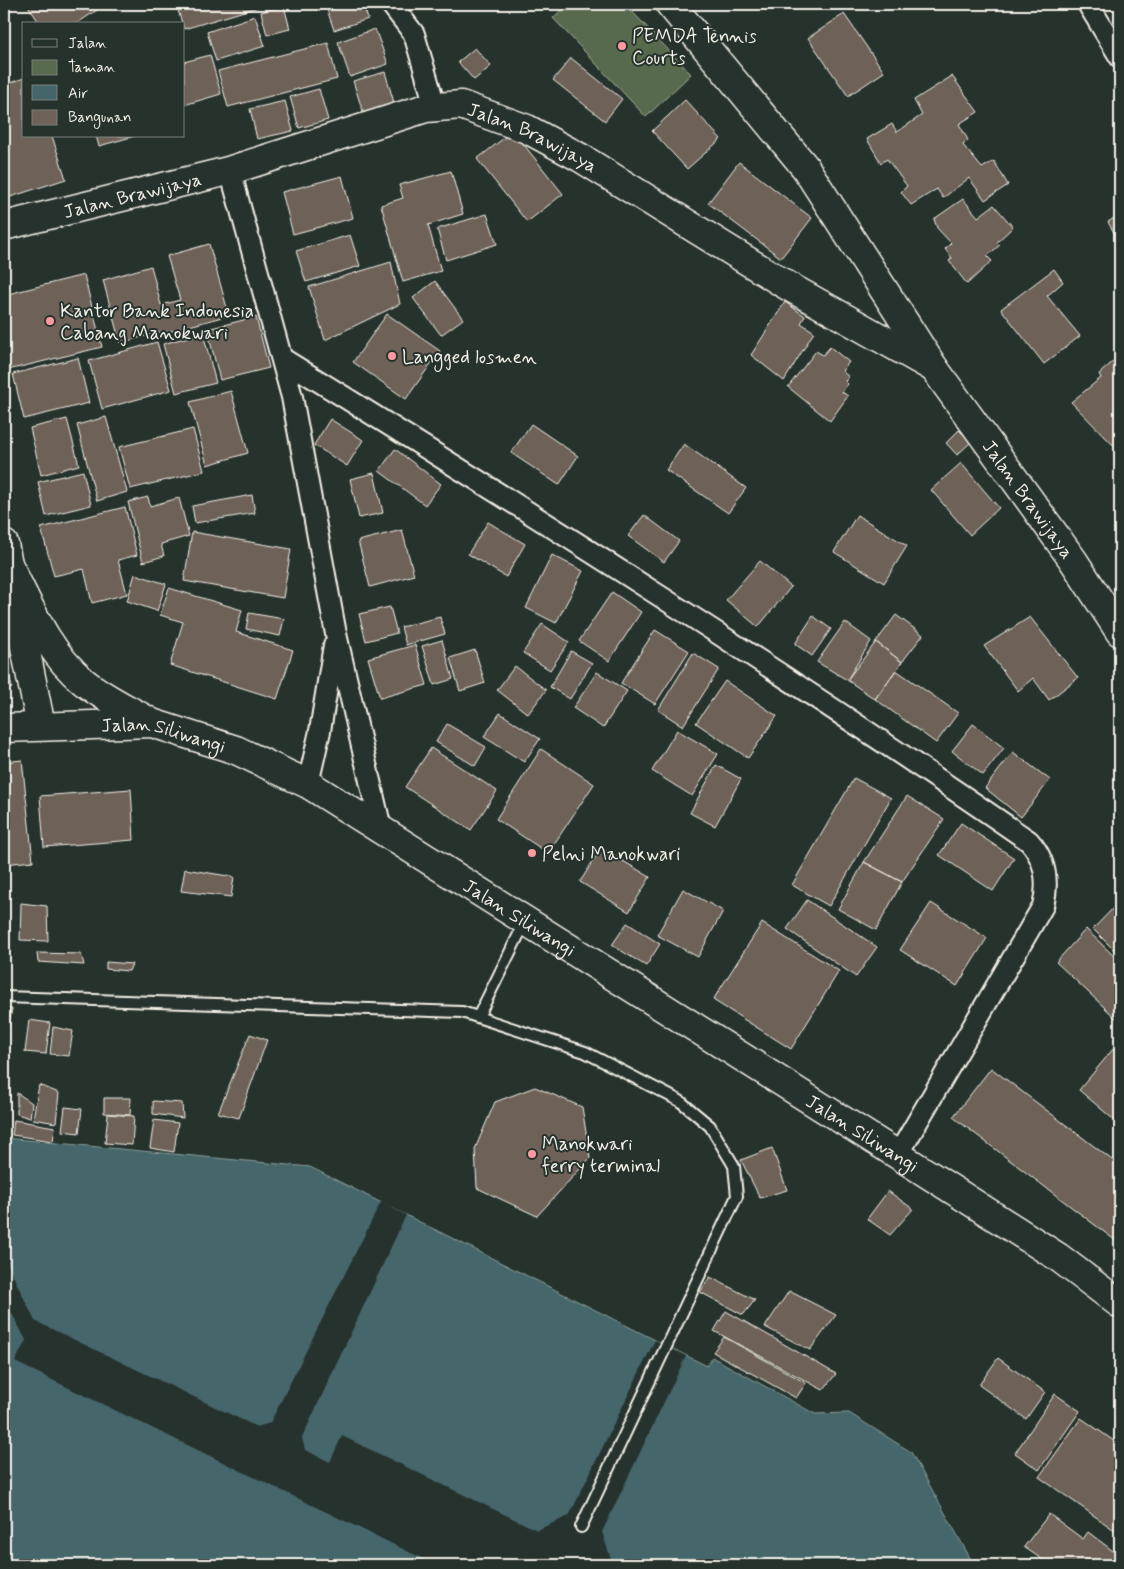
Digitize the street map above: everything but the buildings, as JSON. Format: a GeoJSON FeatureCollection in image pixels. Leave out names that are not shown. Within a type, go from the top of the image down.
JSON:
{"type":"FeatureCollection","features":[{"type":"Feature","properties":{"kind":"main road","name":"Jalan Brawijaya"},"geometry":{"type":"LineString","coordinates":[[670,4],[806,167],[934,368],[1073,560],[1120,632]]}},
{"type":"Feature","properties":{"kind":"main road","name":"Jalan Brawijaya"},"geometry":{"type":"LineString","coordinates":[[4,226],[230,170],[435,106],[462,106],[527,129],[581,158],[788,286],[934,368]]}},
{"type":"Feature","properties":{"kind":"main road"},"geometry":{"type":"LineString","coordinates":[[853,322],[884,290]]}},
{"type":"Feature","properties":{"kind":"main road"},"geometry":{"type":"LineString","coordinates":[[6,554],[47,640],[60,658],[83,682],[152,723]]}},
{"type":"Feature","properties":{"kind":"main road"},"geometry":{"type":"LineString","coordinates":[[6,554],[41,726]]}},
{"type":"Feature","properties":{"kind":"main road","name":"Jalan Siliwangi"},"geometry":{"type":"LineString","coordinates":[[4,728],[152,723],[236,750],[308,784],[382,833],[898,1154],[1058,1257],[1120,1304]]}},
{"type":"Feature","properties":{"kind":"street"},"geometry":{"type":"LineString","coordinates":[[391,4],[414,34],[435,106]]}},
{"type":"Feature","properties":{"kind":"street"},"geometry":{"type":"LineString","coordinates":[[1088,4],[1120,57]]}},
{"type":"Feature","properties":{"kind":"street"},"geometry":{"type":"LineString","coordinates":[[230,170],[283,359],[312,500],[336,634],[382,833]]}},
{"type":"Feature","properties":{"kind":"street"},"geometry":{"type":"LineString","coordinates":[[283,359],[548,523],[912,760],[1029,841],[1036,849],[1045,872],[1047,884],[1043,906],[898,1154]]}},
{"type":"Feature","properties":{"kind":"street"},"geometry":{"type":"LineString","coordinates":[[308,784],[336,634]]}},
{"type":"Feature","properties":{"kind":"lane"},"geometry":{"type":"LineString","coordinates":[[478,1018],[526,921]]}},
{"type":"Feature","properties":{"kind":"lane"},"geometry":{"type":"LineString","coordinates":[[4,997],[448,1010],[462,1012],[585,1052],[680,1101],[710,1126],[734,1166],[737,1196],[581,1526]]}},
{"type":"Feature","properties":{"kind":"green space","name":"PEMDA Tennis Courts"},"geometry":{"type":"Polygon","coordinates":[[[568,4],[625,4],[691,74],[646,117],[553,18],[568,4]]]}},
{"type":"Feature","properties":{"kind":"water"},"geometry":{"type":"Polygon","coordinates":[[[4,1138],[310,1167],[707,1366],[712,1357],[815,1414],[849,1413],[911,1452],[974,1565],[4,1565],[4,1138]]]}},
{"type":"Feature","properties":{"kind":"pier"},"geometry":{"type":"Polygon","coordinates":[[[381,1202],[406,1215],[302,1438],[305,1450],[330,1462],[342,1436],[537,1530],[569,1516],[655,1340],[686,1356],[602,1532],[613,1565],[436,1565],[15,1362],[26,1340],[4,1299],[4,1257],[35,1321],[257,1427],[270,1423],[381,1202]]]}},
{"type":"Feature","properties":{"kind":"place","name":"PEMDA Tennis Courts"},"geometry":{"type":"Point","coordinates":[622,46]}},
{"type":"Feature","properties":{"kind":"place","name":"Kantor Bank Indonesia Cabang Manokwari"},"geometry":{"type":"Point","coordinates":[50,321]}},
{"type":"Feature","properties":{"kind":"place","name":"Langged losmen"},"geometry":{"type":"Point","coordinates":[392,356]}},
{"type":"Feature","properties":{"kind":"place","name":"Pelni Manokwari"},"geometry":{"type":"Point","coordinates":[532,853]}},
{"type":"Feature","properties":{"kind":"place","name":"Manokwari ferry terminal"},"geometry":{"type":"Point","coordinates":[532,1154]}}]}
